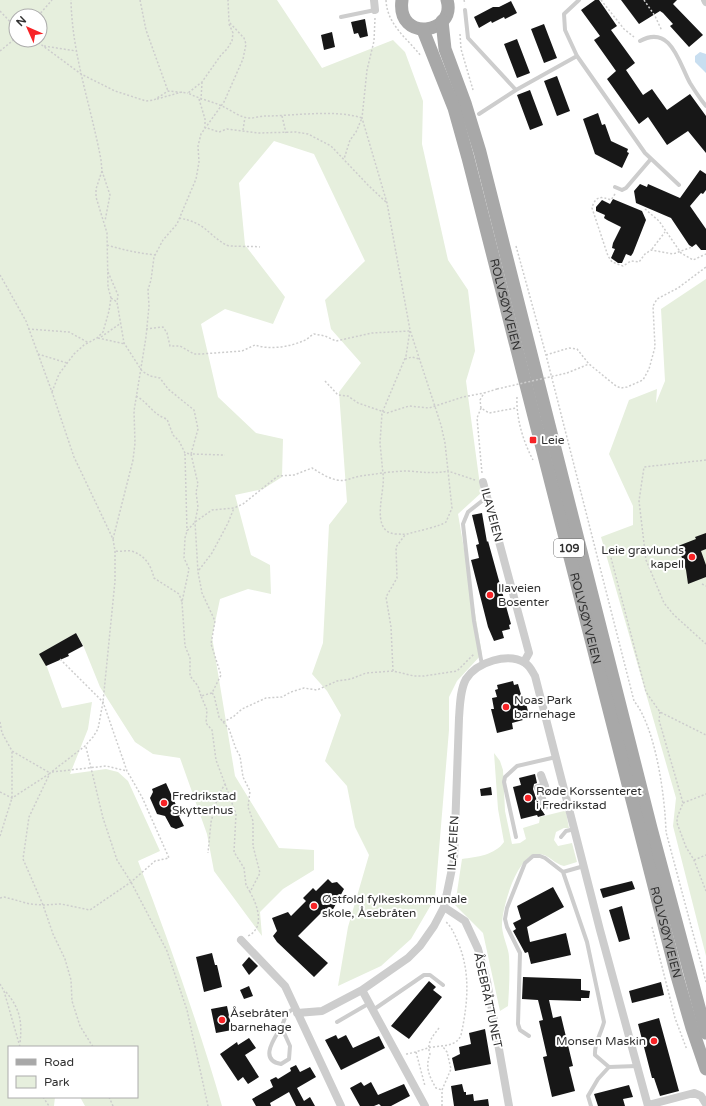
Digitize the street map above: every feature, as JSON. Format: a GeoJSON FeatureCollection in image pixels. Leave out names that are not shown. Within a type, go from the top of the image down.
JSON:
{"type":"FeatureCollection","features":[{"type":"Feature","properties":{"kind":"main road"},"geometry":{"type":"LineString","coordinates":[[402,0],[401,8],[403,16],[408,23],[415,28],[423,30],[434,28],[442,21]]}},
{"type":"Feature","properties":{"kind":"main road","name":"109"},"geometry":{"type":"LineString","coordinates":[[442,21],[447,13],[446,0]]}},
{"type":"Feature","properties":{"kind":"main road","name":"ROLVSØYVEIEN"},"geometry":{"type":"LineString","coordinates":[[442,21],[445,49],[465,103],[480,152],[651,828],[706,1033]]}},
{"type":"Feature","properties":{"kind":"main road","name":"ROLVSØYVEIEN"},"geometry":{"type":"LineString","coordinates":[[423,30],[454,108],[468,158],[677,976],[706,1069]]}},
{"type":"Feature","properties":{"kind":"street"},"geometry":{"type":"LineString","coordinates":[[374,0],[375,10]]}},
{"type":"Feature","properties":{"kind":"street","name":"ILAVEIEN"},"geometry":{"type":"LineString","coordinates":[[296,1010],[322,1011],[362,990],[408,958],[424,941],[444,907],[454,859],[455,787],[461,696],[468,676],[482,665],[505,659],[524,662],[529,654],[483,482]]}},
{"type":"Feature","properties":{"kind":"street"},"geometry":{"type":"LineString","coordinates":[[524,662],[530,667],[535,676],[648,1106],[694,1093],[701,1096],[706,1104]]}},
{"type":"Feature","properties":{"kind":"street"},"geometry":{"type":"LineString","coordinates":[[542,775],[545,786],[539,788],[543,805]]}},
{"type":"Feature","properties":{"kind":"street","name":"ÅSEBRÅTTUNET"},"geometry":{"type":"LineString","coordinates":[[444,907],[465,921],[480,956],[487,981],[510,1106]]}},
{"type":"Feature","properties":{"kind":"street"},"geometry":{"type":"LineString","coordinates":[[245,938],[285,986],[341,1106]]}},
{"type":"Feature","properties":{"kind":"street"},"geometry":{"type":"LineString","coordinates":[[362,990],[397,1057],[425,1106]]}},
{"type":"Feature","properties":{"kind":"lane"},"geometry":{"type":"LineString","coordinates":[[579,0],[564,14],[564,30],[577,56],[650,160],[679,185]]}},
{"type":"Feature","properties":{"kind":"lane"},"geometry":{"type":"LineString","coordinates":[[341,17],[375,10]]}},
{"type":"Feature","properties":{"kind":"lane"},"geometry":{"type":"LineString","coordinates":[[465,10],[468,38],[516,90]]}},
{"type":"Feature","properties":{"kind":"lane"},"geometry":{"type":"LineString","coordinates":[[640,41],[652,37],[666,40],[679,58],[690,82],[706,106]]}},
{"type":"Feature","properties":{"kind":"lane"},"geometry":{"type":"LineString","coordinates":[[479,114],[516,90],[577,56]]}},
{"type":"Feature","properties":{"kind":"lane"},"geometry":{"type":"LineString","coordinates":[[616,188],[622,190],[626,188],[650,160]]}},
{"type":"Feature","properties":{"kind":"lane"},"geometry":{"type":"LineString","coordinates":[[482,665],[474,621],[464,524],[468,512],[487,497]]}},
{"type":"Feature","properties":{"kind":"lane"},"geometry":{"type":"LineString","coordinates":[[516,837],[504,782],[505,776],[517,766],[556,757]]}},
{"type":"Feature","properties":{"kind":"lane"},"geometry":{"type":"LineString","coordinates":[[543,805],[568,802]]}},
{"type":"Feature","properties":{"kind":"lane"},"geometry":{"type":"LineString","coordinates":[[561,837],[566,831],[575,829]]}},
{"type":"Feature","properties":{"kind":"lane"},"geometry":{"type":"LineString","coordinates":[[529,1036],[520,1030],[518,1024],[520,953],[505,920],[507,908],[525,863],[533,856],[540,856],[545,858],[563,872],[587,942],[604,1022],[601,1035],[594,1046],[595,1054],[609,1066],[637,1066]]}},
{"type":"Feature","properties":{"kind":"lane"},"geometry":{"type":"LineString","coordinates":[[563,872],[584,866]]}},
{"type":"Feature","properties":{"kind":"lane"},"geometry":{"type":"LineString","coordinates":[[337,1022],[371,1007],[424,975],[430,975],[444,985]]}},
{"type":"Feature","properties":{"kind":"lane"},"geometry":{"type":"LineString","coordinates":[[282,1026],[291,1052],[289,1059],[281,1064],[274,1062],[269,1051],[273,1039],[282,1026],[285,1014],[296,1010]]}},
{"type":"Feature","properties":{"kind":"lane"},"geometry":{"type":"LineString","coordinates":[[591,1106],[588,1096],[598,1079],[609,1066]]}},
{"type":"Feature","properties":{"kind":"path"},"geometry":{"type":"LineString","coordinates":[[45,8],[52,0]]}},
{"type":"Feature","properties":{"kind":"path"},"geometry":{"type":"LineString","coordinates":[[70,0],[72,30],[76,51],[97,138],[102,171],[110,195],[105,223]]}},
{"type":"Feature","properties":{"kind":"path"},"geometry":{"type":"LineString","coordinates":[[140,0],[146,30],[168,91]]}},
{"type":"Feature","properties":{"kind":"path"},"geometry":{"type":"LineString","coordinates":[[188,93],[202,82],[232,41],[228,0]]}},
{"type":"Feature","properties":{"kind":"path"},"geometry":{"type":"LineString","coordinates":[[386,0],[386,6],[395,29],[422,57]]}},
{"type":"Feature","properties":{"kind":"path"},"geometry":{"type":"LineString","coordinates":[[464,0],[465,10]]}},
{"type":"Feature","properties":{"kind":"path"},"geometry":{"type":"LineString","coordinates":[[601,0],[624,29],[640,41]]}},
{"type":"Feature","properties":{"kind":"path"},"geometry":{"type":"LineString","coordinates":[[644,0],[655,16],[666,40]]}},
{"type":"Feature","properties":{"kind":"path"},"geometry":{"type":"LineString","coordinates":[[344,159],[350,140],[356,132],[362,118],[367,70],[374,41],[375,10]]}},
{"type":"Feature","properties":{"kind":"path"},"geometry":{"type":"LineString","coordinates":[[0,12],[8,20]]}},
{"type":"Feature","properties":{"kind":"path"},"geometry":{"type":"LineString","coordinates":[[204,127],[221,105],[242,64],[246,44],[244,38],[229,22]]}},
{"type":"Feature","properties":{"kind":"path"},"geometry":{"type":"LineString","coordinates":[[460,32],[461,49],[473,92]]}},
{"type":"Feature","properties":{"kind":"path"},"geometry":{"type":"LineString","coordinates":[[0,52],[8,45]]}},
{"type":"Feature","properties":{"kind":"path"},"geometry":{"type":"LineString","coordinates":[[48,47],[76,51]]}},
{"type":"Feature","properties":{"kind":"path"},"geometry":{"type":"LineString","coordinates":[[47,48],[81,74],[115,91],[146,101],[182,92]]}},
{"type":"Feature","properties":{"kind":"path"},"geometry":{"type":"LineString","coordinates":[[113,539],[133,460],[135,443],[133,426],[149,306],[148,290],[155,255],[163,240],[174,228],[196,178],[199,162],[198,146],[205,119],[200,99],[202,82]]}},
{"type":"Feature","properties":{"kind":"path"},"geometry":{"type":"LineString","coordinates":[[156,99],[168,91],[188,93],[200,99],[221,105],[246,117],[282,115],[342,115],[362,118]]}},
{"type":"Feature","properties":{"kind":"path"},"geometry":{"type":"LineString","coordinates":[[282,115],[286,133]]}},
{"type":"Feature","properties":{"kind":"path"},"geometry":{"type":"LineString","coordinates":[[243,130],[246,117]]}},
{"type":"Feature","properties":{"kind":"path"},"geometry":{"type":"LineString","coordinates":[[362,118],[387,203],[410,331],[445,443],[452,502],[451,512],[446,522],[405,535],[392,534],[387,531],[380,519],[383,474],[380,443],[382,412],[405,360],[410,331]]}},
{"type":"Feature","properties":{"kind":"path"},"geometry":{"type":"LineString","coordinates":[[204,127],[219,132],[227,129],[258,133],[308,134],[326,142],[387,203]]}},
{"type":"Feature","properties":{"kind":"path"},"geometry":{"type":"LineString","coordinates":[[98,338],[106,326],[111,298],[108,287],[105,223],[96,197],[96,189],[102,171]]}},
{"type":"Feature","properties":{"kind":"path"},"geometry":{"type":"LineString","coordinates":[[616,188],[611,200],[602,196],[598,197],[594,201],[592,208],[608,256],[612,262],[623,266],[631,261],[639,262],[645,254],[652,250],[665,232]]}},
{"type":"Feature","properties":{"kind":"path"},"geometry":{"type":"LineString","coordinates":[[645,209],[659,221],[679,251],[691,260],[696,260],[706,254]]}},
{"type":"Feature","properties":{"kind":"path"},"geometry":{"type":"LineString","coordinates":[[179,218],[202,226],[214,237],[228,246],[260,247]]}},
{"type":"Feature","properties":{"kind":"path"},"geometry":{"type":"LineString","coordinates":[[515,242],[546,355],[634,701],[643,711],[650,727],[665,807],[666,832],[706,982]]}},
{"type":"Feature","properties":{"kind":"path"},"geometry":{"type":"LineString","coordinates":[[107,245],[130,252],[138,251],[155,255]]}},
{"type":"Feature","properties":{"kind":"path"},"geometry":{"type":"LineString","coordinates":[[652,250],[673,254],[692,247]]}},
{"type":"Feature","properties":{"kind":"path"},"geometry":{"type":"LineString","coordinates":[[546,355],[569,348],[577,349],[589,364],[616,386],[621,388],[643,380],[649,369],[655,347],[653,306],[657,299],[678,288],[706,267]]}},
{"type":"Feature","properties":{"kind":"path"},"geometry":{"type":"LineString","coordinates":[[108,271],[118,295],[117,302],[125,344],[140,367],[147,374],[160,378],[168,389],[194,410],[198,429],[191,454],[198,484],[196,492],[198,507],[195,522],[198,572],[202,593],[215,621],[211,644],[221,674],[212,693],[201,696]]}},
{"type":"Feature","properties":{"kind":"path"},"geometry":{"type":"LineString","coordinates":[[0,275],[21,311],[52,392],[74,458],[113,539],[115,551],[115,581],[103,702],[98,729],[86,746],[50,773],[12,798]]}},
{"type":"Feature","properties":{"kind":"path"},"geometry":{"type":"LineString","coordinates":[[111,298],[117,302]]}},
{"type":"Feature","properties":{"kind":"path"},"geometry":{"type":"LineString","coordinates":[[52,392],[59,374],[80,348],[121,324]]}},
{"type":"Feature","properties":{"kind":"path"},"geometry":{"type":"LineString","coordinates":[[146,329],[163,327],[170,346],[180,346],[194,354],[242,351],[255,345],[262,348],[285,346],[305,341],[314,334],[325,336],[336,342],[372,333],[410,331]]}},
{"type":"Feature","properties":{"kind":"path"},"geometry":{"type":"LineString","coordinates":[[28,329],[69,332],[89,343]]}},
{"type":"Feature","properties":{"kind":"path"},"geometry":{"type":"LineString","coordinates":[[101,337],[125,344]]}},
{"type":"Feature","properties":{"kind":"path"},"geometry":{"type":"LineString","coordinates":[[37,354],[67,363]]}},
{"type":"Feature","properties":{"kind":"path"},"geometry":{"type":"LineString","coordinates":[[405,360],[412,357],[419,359]]}},
{"type":"Feature","properties":{"kind":"path"},"geometry":{"type":"LineString","coordinates":[[325,380],[338,395],[348,396],[358,403],[382,412],[391,413],[400,408],[409,406],[422,408],[434,407],[463,397],[567,373],[589,364]]}},
{"type":"Feature","properties":{"kind":"path"},"geometry":{"type":"LineString","coordinates":[[515,382],[517,390]]}},
{"type":"Feature","properties":{"kind":"path"},"geometry":{"type":"LineString","coordinates":[[186,531],[195,522],[212,510],[234,508],[243,504],[278,476],[298,474],[312,468],[316,472],[340,480],[406,471],[435,474],[448,471],[483,482],[477,418],[481,408],[481,398],[484,393]]}},
{"type":"Feature","properties":{"kind":"path"},"geometry":{"type":"LineString","coordinates":[[136,396],[144,400],[148,408],[159,417],[167,419],[173,435],[179,441],[185,453],[186,531],[184,558],[190,569],[182,602]]}},
{"type":"Feature","properties":{"kind":"path"},"geometry":{"type":"LineString","coordinates":[[517,396],[516,408],[526,446],[535,464]]}},
{"type":"Feature","properties":{"kind":"path"},"geometry":{"type":"LineString","coordinates":[[481,408],[489,413],[516,408]]}},
{"type":"Feature","properties":{"kind":"path"},"geometry":{"type":"LineString","coordinates":[[185,453],[199,453],[207,456],[216,454],[226,455]]}},
{"type":"Feature","properties":{"kind":"path"},"geometry":{"type":"LineString","coordinates":[[706,460],[644,467],[639,502],[646,560],[664,603],[674,616],[706,644]]}},
{"type":"Feature","properties":{"kind":"path"},"geometry":{"type":"LineString","coordinates":[[198,572],[228,523],[234,508]]}},
{"type":"Feature","properties":{"kind":"path"},"geometry":{"type":"LineString","coordinates":[[393,671],[391,627],[386,597],[397,578],[396,547],[405,535]]}},
{"type":"Feature","properties":{"kind":"path"},"geometry":{"type":"LineString","coordinates":[[609,550],[646,692],[660,712],[706,735]]}},
{"type":"Feature","properties":{"kind":"path"},"geometry":{"type":"LineString","coordinates":[[115,551],[130,551],[144,557],[152,570],[154,578],[179,594],[182,602],[185,646],[190,658],[189,673],[198,686],[207,710],[206,723],[212,730],[217,765],[236,814],[234,852],[244,868],[246,885],[256,908],[259,922],[256,931],[245,938]]}},
{"type":"Feature","properties":{"kind":"path"},"geometry":{"type":"LineString","coordinates":[[702,584],[706,586]]}},
{"type":"Feature","properties":{"kind":"path"},"geometry":{"type":"LineString","coordinates":[[223,722],[233,717],[242,709],[266,698],[282,697],[291,692],[304,688],[317,690],[337,681],[351,679],[366,673],[393,671],[414,676],[457,671],[480,648]]}},
{"type":"Feature","properties":{"kind":"path"},"geometry":{"type":"LineString","coordinates":[[0,898],[4,897],[43,905],[61,904],[90,910],[131,882],[155,861],[169,858],[142,797],[127,771],[103,702],[60,659]]}},
{"type":"Feature","properties":{"kind":"path"},"geometry":{"type":"LineString","coordinates":[[212,693],[214,694],[219,716],[230,731],[240,756],[243,777],[250,791],[248,807],[253,821],[253,846],[260,873],[250,892]]}},
{"type":"Feature","properties":{"kind":"path"},"geometry":{"type":"LineString","coordinates":[[660,712],[659,720],[683,803],[677,818],[677,823],[706,891]]}},
{"type":"Feature","properties":{"kind":"path"},"geometry":{"type":"LineString","coordinates":[[0,722],[2,733],[12,752],[12,798],[0,836]]}},
{"type":"Feature","properties":{"kind":"path"},"geometry":{"type":"LineString","coordinates":[[86,746],[103,818],[117,860],[131,882],[167,951],[187,1010],[208,1106]]}},
{"type":"Feature","properties":{"kind":"path"},"geometry":{"type":"LineString","coordinates":[[12,752],[50,773],[90,767],[113,766],[127,771]]}},
{"type":"Feature","properties":{"kind":"path"},"geometry":{"type":"LineString","coordinates":[[50,773],[29,817],[24,859],[53,934],[67,963],[71,980],[72,1001],[80,1026],[92,1046]]}},
{"type":"Feature","properties":{"kind":"path"},"geometry":{"type":"LineString","coordinates":[[208,853],[211,822],[218,796],[225,784]]}},
{"type":"Feature","properties":{"kind":"path"},"geometry":{"type":"LineString","coordinates":[[0,792],[12,798]]}},
{"type":"Feature","properties":{"kind":"path"},"geometry":{"type":"LineString","coordinates":[[683,803],[706,794]]}},
{"type":"Feature","properties":{"kind":"path"},"geometry":{"type":"LineString","coordinates":[[694,860],[706,855]]}},
{"type":"Feature","properties":{"kind":"path"},"geometry":{"type":"LineString","coordinates":[[397,1057],[428,1048],[443,1047],[456,1042],[461,1035],[468,981],[466,966],[455,936],[447,922],[438,918]]}},
{"type":"Feature","properties":{"kind":"path"},"geometry":{"type":"LineString","coordinates":[[652,925],[675,1018],[688,1054]]}},
{"type":"Feature","properties":{"kind":"path"},"geometry":{"type":"LineString","coordinates":[[0,984],[15,1003],[22,1023],[20,1046]]}},
{"type":"Feature","properties":{"kind":"path"},"geometry":{"type":"LineString","coordinates":[[4,991],[20,1046]]}},
{"type":"Feature","properties":{"kind":"path"},"geometry":{"type":"LineString","coordinates":[[439,1028],[430,1041],[428,1048],[430,1054],[427,1061],[429,1076],[436,1088],[442,1090]]}},
{"type":"Feature","properties":{"kind":"path"},"geometry":{"type":"LineString","coordinates":[[442,1106],[442,1090],[451,1068],[447,1052],[443,1047]]}},
{"type":"Feature","properties":{"kind":"path"},"geometry":{"type":"LineString","coordinates":[[416,1052],[425,1086]]}},
{"type":"Feature","properties":{"kind":"green space"},"geometry":{"type":"Polygon","coordinates":[[[0,0],[277,0],[322,68],[393,40],[405,52],[423,101],[422,144],[448,260],[468,290],[475,351],[466,381],[481,493],[458,514],[482,654],[457,681],[449,697],[449,730],[435,898],[411,939],[381,966],[338,986],[348,927],[369,855],[355,827],[347,786],[325,761],[341,715],[327,691],[312,674],[323,643],[329,525],[347,502],[339,392],[361,363],[331,329],[325,300],[365,261],[314,154],[274,141],[239,183],[245,245],[285,297],[273,324],[225,309],[201,324],[218,397],[256,433],[283,439],[282,477],[263,489],[235,495],[251,555],[270,565],[271,594],[248,589],[220,599],[212,637],[235,776],[279,848],[314,850],[314,870],[283,889],[260,912],[262,936],[214,871],[207,834],[180,758],[153,754],[135,742],[100,687],[83,645],[76,633],[40,654],[47,667],[62,708],[92,702],[88,729],[70,774],[106,769],[118,772],[128,781],[160,851],[138,861],[183,983],[222,1106],[85,1106],[81,1098],[138,1098],[138,1046],[8,1046],[8,1098],[55,1098],[54,1106],[0,1106],[0,0]]]}},
{"type":"Feature","properties":{"kind":"green space"},"geometry":{"type":"Polygon","coordinates":[[[706,279],[706,956],[673,826],[676,798],[601,537],[633,525],[633,506],[609,454],[629,400],[657,389],[656,403],[665,381],[661,309],[706,279]]]}},
{"type":"Feature","properties":{"kind":"green space"},"geometry":{"type":"Polygon","coordinates":[[[494,753],[500,761],[503,770],[505,811],[512,844],[520,843],[526,839],[523,828],[539,823],[540,817],[564,811],[566,812],[569,828],[564,828],[556,832],[554,840],[558,846],[572,843],[577,862],[564,866],[544,855],[537,854],[530,857],[523,863],[517,873],[507,897],[502,919],[502,927],[509,954],[509,982],[508,1006],[500,1011],[483,933],[455,905],[462,859],[491,853],[504,842],[498,809],[494,753]]]}},
{"type":"Feature","properties":{"kind":"water"},"geometry":{"type":"Polygon","coordinates":[[[700,52],[706,54],[706,73],[695,62],[695,56],[700,52]]]}},
{"type":"Feature","properties":{"kind":"building"},"geometry":{"type":"Polygon","coordinates":[[[595,0],[599,0],[617,26],[611,30],[635,63],[626,70],[643,95],[652,89],[667,110],[690,94],[706,116],[706,153],[688,131],[667,145],[648,117],[639,124],[607,79],[616,71],[594,40],[600,36],[581,10],[595,0]]]}},
{"type":"Feature","properties":{"kind":"building"},"geometry":{"type":"Polygon","coordinates":[[[621,0],[677,0],[673,4],[703,35],[689,47],[670,26],[673,24],[663,13],[660,11],[639,24],[621,0]]]}},
{"type":"Feature","properties":{"kind":"building"},"geometry":{"type":"Polygon","coordinates":[[[511,1],[517,13],[492,23],[491,21],[479,28],[474,17],[493,7],[499,7],[511,1]]]}},
{"type":"Feature","properties":{"kind":"building"},"geometry":{"type":"Polygon","coordinates":[[[365,19],[368,36],[360,38],[358,33],[354,34],[351,22],[365,19]]]}},
{"type":"Feature","properties":{"kind":"building"},"geometry":{"type":"Polygon","coordinates":[[[544,24],[557,58],[544,63],[531,29],[544,24]]]}},
{"type":"Feature","properties":{"kind":"building"},"geometry":{"type":"Polygon","coordinates":[[[332,32],[335,47],[324,50],[321,35],[332,32]]]}},
{"type":"Feature","properties":{"kind":"building"},"geometry":{"type":"Polygon","coordinates":[[[517,39],[530,73],[517,78],[504,44],[517,39]]]}},
{"type":"Feature","properties":{"kind":"building"},"geometry":{"type":"Polygon","coordinates":[[[557,76],[570,111],[557,116],[544,81],[557,76]]]}},
{"type":"Feature","properties":{"kind":"building"},"geometry":{"type":"Polygon","coordinates":[[[530,90],[543,125],[530,130],[517,95],[530,90]]]}},
{"type":"Feature","properties":{"kind":"building"},"geometry":{"type":"Polygon","coordinates":[[[598,113],[602,125],[605,124],[611,141],[628,149],[627,152],[629,153],[622,168],[595,154],[583,119],[598,113]]]}},
{"type":"Feature","properties":{"kind":"building"},"geometry":{"type":"Polygon","coordinates":[[[700,170],[706,174],[706,190],[703,194],[701,193],[690,206],[706,229],[706,250],[701,250],[696,244],[692,247],[689,245],[671,218],[636,203],[634,191],[640,184],[647,187],[648,184],[680,198],[700,170]]]}},
{"type":"Feature","properties":{"kind":"building"},"geometry":{"type":"Polygon","coordinates":[[[613,199],[642,211],[646,220],[633,253],[631,256],[626,254],[622,263],[618,263],[611,258],[615,249],[612,248],[613,243],[621,227],[607,220],[604,218],[605,215],[596,211],[596,207],[602,200],[610,204],[613,199]]]}},
{"type":"Feature","properties":{"kind":"building","name":"Ilaveien Bosenter"},"geometry":{"type":"Polygon","coordinates":[[[482,513],[487,542],[488,541],[511,624],[509,625],[510,629],[502,631],[504,638],[494,641],[488,627],[471,560],[479,558],[476,545],[479,544],[472,515],[482,513]]]}},
{"type":"Feature","properties":{"kind":"building","name":"Leie gravlunds kapell"},"geometry":{"type":"Polygon","coordinates":[[[706,533],[706,549],[701,551],[706,565],[706,577],[688,584],[686,570],[678,546],[696,539],[695,537],[706,533]]]}},
{"type":"Feature","properties":{"kind":"building"},"geometry":{"type":"Polygon","coordinates":[[[76,633],[83,646],[68,654],[69,656],[46,666],[39,654],[76,633]]]}},
{"type":"Feature","properties":{"kind":"building"},"geometry":{"type":"Polygon","coordinates":[[[513,681],[514,685],[518,684],[524,705],[526,704],[528,711],[524,712],[525,716],[523,717],[523,720],[512,723],[513,729],[497,733],[491,709],[494,709],[492,698],[497,697],[495,690],[498,689],[497,685],[513,681]]]}},
{"type":"Feature","properties":{"kind":"building"},"geometry":{"type":"Polygon","coordinates":[[[535,774],[537,783],[534,784],[533,789],[538,804],[545,815],[538,817],[537,815],[521,819],[513,787],[521,785],[519,778],[535,774]]]}},
{"type":"Feature","properties":{"kind":"building","name":"Fredrikstad Skytterhus"},"geometry":{"type":"Polygon","coordinates":[[[166,783],[184,826],[176,829],[171,827],[165,816],[157,814],[150,798],[153,792],[152,789],[166,783]]]}},
{"type":"Feature","properties":{"kind":"building"},"geometry":{"type":"Polygon","coordinates":[[[491,787],[492,795],[481,796],[480,789],[491,787]]]}},
{"type":"Feature","properties":{"kind":"building"},"geometry":{"type":"Polygon","coordinates":[[[328,879],[332,883],[337,882],[344,889],[331,913],[326,908],[298,936],[328,963],[314,977],[277,942],[273,936],[277,931],[272,918],[288,912],[291,916],[306,901],[303,898],[313,888],[316,891],[328,879]]]}},
{"type":"Feature","properties":{"kind":"building"},"geometry":{"type":"Polygon","coordinates":[[[632,881],[635,889],[603,898],[600,889],[632,881]]]}},
{"type":"Feature","properties":{"kind":"building"},"geometry":{"type":"Polygon","coordinates":[[[553,887],[564,907],[527,927],[530,942],[566,933],[571,955],[531,964],[528,952],[525,953],[513,931],[516,929],[513,923],[521,919],[517,906],[553,887]]]}},
{"type":"Feature","properties":{"kind":"building"},"geometry":{"type":"Polygon","coordinates":[[[622,906],[630,939],[619,942],[609,910],[622,906]]]}},
{"type":"Feature","properties":{"kind":"building"},"geometry":{"type":"Polygon","coordinates":[[[212,953],[215,965],[217,965],[222,987],[204,992],[196,957],[212,953]]]}},
{"type":"Feature","properties":{"kind":"building"},"geometry":{"type":"Polygon","coordinates":[[[249,957],[258,966],[249,975],[242,965],[249,957]]]}},
{"type":"Feature","properties":{"kind":"building"},"geometry":{"type":"Polygon","coordinates":[[[523,977],[581,979],[581,990],[590,991],[589,998],[581,998],[581,1001],[549,1000],[553,1018],[561,1016],[573,1066],[569,1067],[575,1091],[552,1097],[543,1057],[547,1056],[539,1021],[543,1020],[538,1000],[522,999],[523,977]]]}},
{"type":"Feature","properties":{"kind":"building"},"geometry":{"type":"Polygon","coordinates":[[[429,981],[436,987],[433,990],[442,997],[409,1039],[391,1026],[429,981]]]}},
{"type":"Feature","properties":{"kind":"building"},"geometry":{"type":"Polygon","coordinates":[[[661,982],[664,995],[632,1003],[629,991],[661,982]]]}},
{"type":"Feature","properties":{"kind":"building"},"geometry":{"type":"Polygon","coordinates":[[[249,986],[253,996],[244,999],[240,990],[249,986]]]}},
{"type":"Feature","properties":{"kind":"building"},"geometry":{"type":"Polygon","coordinates":[[[227,1006],[232,1030],[216,1033],[211,1009],[227,1006]]]}},
{"type":"Feature","properties":{"kind":"building","name":"Monsen Maskin"},"geometry":{"type":"Polygon","coordinates":[[[659,1018],[679,1091],[660,1096],[654,1078],[652,1078],[638,1024],[659,1018]]]}},
{"type":"Feature","properties":{"kind":"building"},"geometry":{"type":"Polygon","coordinates":[[[485,1029],[491,1064],[455,1071],[452,1058],[460,1054],[459,1047],[471,1044],[469,1033],[485,1029]]]}},
{"type":"Feature","properties":{"kind":"building"},"geometry":{"type":"Polygon","coordinates":[[[336,1035],[338,1039],[346,1035],[353,1048],[379,1036],[385,1048],[341,1070],[325,1040],[336,1035]]]}},
{"type":"Feature","properties":{"kind":"building"},"geometry":{"type":"Polygon","coordinates":[[[249,1038],[256,1048],[245,1055],[259,1077],[248,1084],[243,1077],[238,1081],[220,1054],[237,1042],[238,1045],[249,1038]]]}},
{"type":"Feature","properties":{"kind":"building"},"geometry":{"type":"Polygon","coordinates":[[[296,1065],[300,1072],[310,1067],[316,1077],[297,1088],[304,1101],[310,1097],[315,1106],[296,1106],[289,1092],[270,1103],[271,1106],[256,1106],[252,1099],[273,1087],[270,1080],[276,1077],[278,1079],[291,1071],[290,1068],[296,1065]]]}},
{"type":"Feature","properties":{"kind":"building"},"geometry":{"type":"Polygon","coordinates":[[[361,1082],[364,1086],[371,1082],[378,1095],[404,1084],[410,1096],[391,1106],[381,1106],[379,1104],[374,1106],[360,1106],[350,1088],[361,1082]]]}},
{"type":"Feature","properties":{"kind":"building"},"geometry":{"type":"Polygon","coordinates":[[[462,1084],[466,1095],[473,1094],[474,1101],[488,1099],[489,1106],[454,1106],[451,1086],[462,1084]]]}},
{"type":"Feature","properties":{"kind":"building"},"geometry":{"type":"Polygon","coordinates":[[[629,1085],[633,1097],[623,1099],[625,1106],[598,1106],[594,1094],[629,1085]]]}},
{"type":"Feature","properties":{"kind":"place","name":"Leie"},"geometry":{"type":"Point","coordinates":[533,440]}},
{"type":"Feature","properties":{"kind":"place","name":"Leie gravlunds kapell"},"geometry":{"type":"Point","coordinates":[692,557]}},
{"type":"Feature","properties":{"kind":"place","name":"Ilaveien Bosenter"},"geometry":{"type":"Point","coordinates":[490,595]}},
{"type":"Feature","properties":{"kind":"place","name":"Noas Park barnehage"},"geometry":{"type":"Point","coordinates":[506,707]}},
{"type":"Feature","properties":{"kind":"place","name":"Røde Korssenteret i Fredrikstad"},"geometry":{"type":"Point","coordinates":[528,798]}},
{"type":"Feature","properties":{"kind":"place","name":"Fredrikstad Skytterhus"},"geometry":{"type":"Point","coordinates":[164,803]}},
{"type":"Feature","properties":{"kind":"place","name":"Østfold fylkeskommunale skole, Åsebråten"},"geometry":{"type":"Point","coordinates":[314,906]}},
{"type":"Feature","properties":{"kind":"place","name":"Åsebråten barnehage"},"geometry":{"type":"Point","coordinates":[222,1020]}},
{"type":"Feature","properties":{"kind":"place","name":"Monsen Maskin"},"geometry":{"type":"Point","coordinates":[654,1041]}}]}
